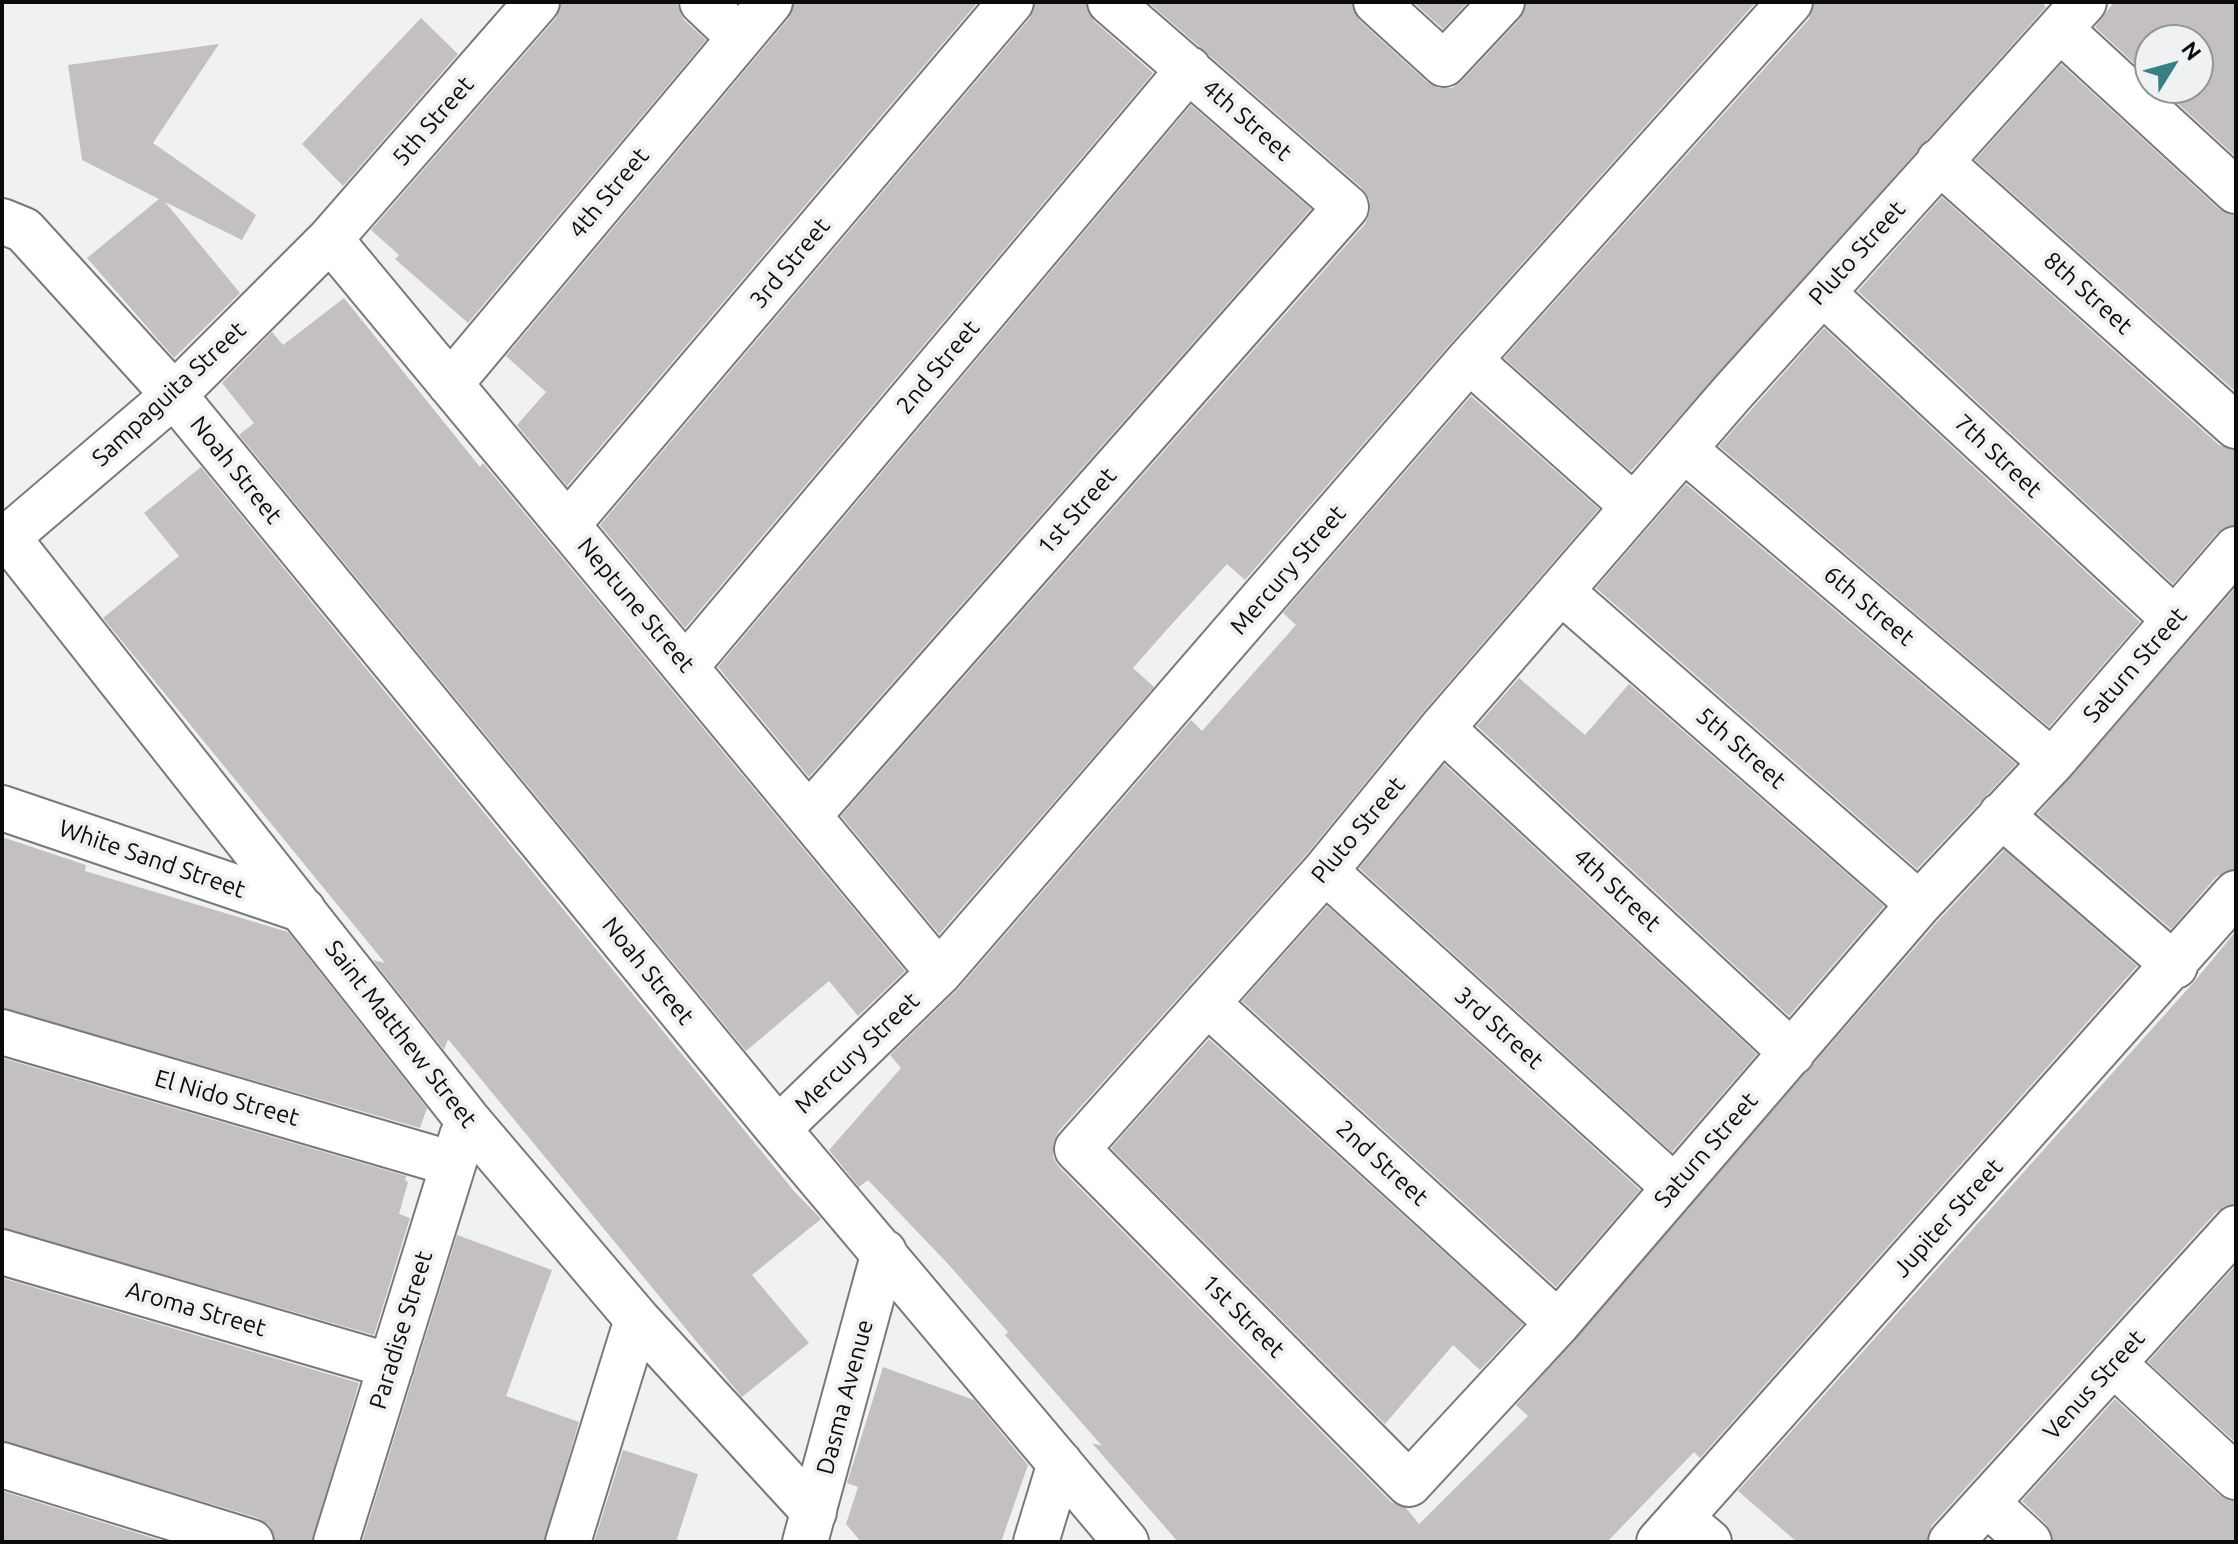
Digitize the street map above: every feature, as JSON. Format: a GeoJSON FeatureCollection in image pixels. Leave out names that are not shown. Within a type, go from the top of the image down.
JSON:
{"type":"FeatureCollection","features":[{"type":"Feature","properties":{"kind":"street","name":"5th Street"},"geometry":{"type":"LineString","coordinates":[[330,239],[537,2]]}},
{"type":"Feature","properties":{"kind":"street"},"geometry":{"type":"LineString","coordinates":[[702,2],[739,37]]}},
{"type":"Feature","properties":{"kind":"street","name":"4th Street"},"geometry":{"type":"LineString","coordinates":[[450,384],[770,2]]}},
{"type":"Feature","properties":{"kind":"street","name":"3rd Street"},"geometry":{"type":"LineString","coordinates":[[568,524],[1011,2]]}},
{"type":"Feature","properties":{"kind":"street","name":"4th Street"},"geometry":{"type":"LineString","coordinates":[[1110,2],[1346,207]]}},
{"type":"Feature","properties":{"kind":"street"},"geometry":{"type":"LineString","coordinates":[[1376,2],[1444,64],[1502,2]]}},
{"type":"Feature","properties":{"kind":"street","name":"Mercury Street"},"geometry":{"type":"LineString","coordinates":[[778,1129],[939,973],[1469,360],[1790,2]]}},
{"type":"Feature","properties":{"kind":"street"},"geometry":{"type":"LineString","coordinates":[[2072,16],[2236,191]]}},
{"type":"Feature","properties":{"kind":"street","name":"Pluto Street"},"geometry":{"type":"LineString","coordinates":[[1077,1149],[1325,871],[1442,728],[1633,506],[2072,16]]}},
{"type":"Feature","properties":{"kind":"street","name":"2nd Street"},"geometry":{"type":"LineString","coordinates":[[687,665],[1189,69]]}},
{"type":"Feature","properties":{"kind":"street","name":"8th Street"},"geometry":{"type":"LineString","coordinates":[[1939,161],[2236,426]]}},
{"type":"Feature","properties":{"kind":"street","name":"1st Street"},"geometry":{"type":"LineString","coordinates":[[809,815],[1346,207]]}},
{"type":"Feature","properties":{"kind":"street","name":"Noah Street"},"geometry":{"type":"LineString","coordinates":[[13,226],[174,395],[778,1129],[1126,1542]]}},
{"type":"Feature","properties":{"kind":"street","name":"Neptune Street"},"geometry":{"type":"LineString","coordinates":[[330,239],[687,665],[939,973]]}},
{"type":"Feature","properties":{"kind":"street","name":"Sampaguita Street"},"geometry":{"type":"LineString","coordinates":[[5,540],[174,395],[330,239]]}},
{"type":"Feature","properties":{"kind":"street","name":"7th Street"},"geometry":{"type":"LineString","coordinates":[[1823,293],[2174,619]]}},
{"type":"Feature","properties":{"kind":"street"},"geometry":{"type":"LineString","coordinates":[[1469,360],[1633,506]]}},
{"type":"Feature","properties":{"kind":"street","name":"6th Street"},"geometry":{"type":"LineString","coordinates":[[1685,450],[2052,762]]}},
{"type":"Feature","properties":{"kind":"street","name":"Saint Matthew Street"},"geometry":{"type":"LineString","coordinates":[[5,540],[467,1119],[810,1527]]}},
{"type":"Feature","properties":{"kind":"street","name":"Saturn Street"},"geometry":{"type":"LineString","coordinates":[[1409,1484],[1558,1323],[1919,904],[2052,762],[2236,549]]}},
{"type":"Feature","properties":{"kind":"street","name":"5th Street"},"geometry":{"type":"LineString","coordinates":[[1562,592],[1919,904]]}},
{"type":"Feature","properties":{"kind":"street","name":"4th Street"},"geometry":{"type":"LineString","coordinates":[[1442,728],[1792,1053]]}},
{"type":"Feature","properties":{"kind":"street","name":"White Sand Street"},"geometry":{"type":"LineString","coordinates":[[2,808],[303,910]]}},
{"type":"Feature","properties":{"kind":"street"},"geometry":{"type":"LineString","coordinates":[[2001,815],[2175,966]]}},
{"type":"Feature","properties":{"kind":"street","name":"3rd Street"},"geometry":{"type":"LineString","coordinates":[[1325,871],[1673,1186]]}},
{"type":"Feature","properties":{"kind":"street","name":"Jupiter Street"},"geometry":{"type":"LineString","coordinates":[[1683,1534],[2236,893]]}},
{"type":"Feature","properties":{"kind":"street","name":"2nd Street"},"geometry":{"type":"LineString","coordinates":[[1207,1003],[1558,1323]]}},
{"type":"Feature","properties":{"kind":"street","name":"El Nido Street"},"geometry":{"type":"LineString","coordinates":[[2,1032],[453,1164]]}},
{"type":"Feature","properties":{"kind":"street","name":"Paradise Street"},"geometry":{"type":"LineString","coordinates":[[336,1542],[467,1119]]}},
{"type":"Feature","properties":{"kind":"street","name":"1st Street"},"geometry":{"type":"LineString","coordinates":[[1077,1149],[1409,1484]]}},
{"type":"Feature","properties":{"kind":"street","name":"Venus Street"},"geometry":{"type":"LineString","coordinates":[[1951,1542],[2235,1232]]}},
{"type":"Feature","properties":{"kind":"street","name":"Aroma Street"},"geometry":{"type":"LineString","coordinates":[[2,1252],[391,1366]]}},
{"type":"Feature","properties":{"kind":"street","name":"Dasma Avenue"},"geometry":{"type":"LineString","coordinates":[[810,1527],[884,1252]]}},
{"type":"Feature","properties":{"kind":"street"},"geometry":{"type":"LineString","coordinates":[[568,1542],[637,1319]]}},
{"type":"Feature","properties":{"kind":"street"},"geometry":{"type":"LineString","coordinates":[[2113,1363],[2236,1477]]}},
{"type":"Feature","properties":{"kind":"street"},"geometry":{"type":"LineString","coordinates":[[1036,1542],[1060,1463]]}},
{"type":"Feature","properties":{"kind":"street"},"geometry":{"type":"LineString","coordinates":[[2,1465],[251,1542]]}},
{"type":"Feature","properties":{"kind":"street"},"geometry":{"type":"LineString","coordinates":[[1988,1504],[2029,1542]]}},
{"type":"Feature","properties":{"kind":"building"},"geometry":{"type":"Polygon","coordinates":[[[561,2],[676,2],[684,20],[706,40],[468,323],[395,259],[399,255],[371,230],[556,18],[561,2]]]}},
{"type":"Feature","properties":{"kind":"building"},"geometry":{"type":"Polygon","coordinates":[[[794,2],[978,2],[567,486],[517,425],[546,392],[506,356],[789,18],[794,2]]]}},
{"type":"Feature","properties":{"kind":"building"},"geometry":{"type":"Polygon","coordinates":[[[1035,2],[1086,2],[1094,21],[1153,73],[685,628],[600,525],[1030,18],[1035,2]]]}},
{"type":"Feature","properties":{"kind":"building"},"geometry":{"type":"Polygon","coordinates":[[[1148,2],[1352,2],[1359,20],[1427,82],[1439,88],[1452,88],[1520,19],[1526,2],[1756,2],[1450,344],[1245,580],[1227,564],[1133,668],[1154,687],[939,934],[841,816],[1365,224],[1370,213],[1370,200],[1362,188],[1148,2]]]}},
{"type":"Feature","properties":{"kind":"building"},"geometry":{"type":"Polygon","coordinates":[[[1413,2],[1468,2],[1443,29],[1413,2]]]}},
{"type":"Feature","properties":{"kind":"building"},"geometry":{"type":"Polygon","coordinates":[[[1814,2],[2041,2],[2046,7],[1631,471],[1504,358],[1809,19],[1814,2]]]}},
{"type":"Feature","properties":{"kind":"building"},"geometry":{"type":"Polygon","coordinates":[[[2114,2],[2236,2],[2236,157],[2178,104],[2214,104],[2214,24],[2134,24],[2134,63],[2095,27],[2114,2]]]}},
{"type":"Feature","properties":{"kind":"building"},"geometry":{"type":"Polygon","coordinates":[[[421,18],[458,54],[343,186],[302,144],[421,18]]]}},
{"type":"Feature","properties":{"kind":"building"},"geometry":{"type":"Polygon","coordinates":[[[219,44],[153,143],[256,215],[242,240],[165,202],[240,293],[174,358],[87,258],[159,199],[82,160],[68,65],[219,44]]]}},
{"type":"Feature","properties":{"kind":"building"},"geometry":{"type":"Polygon","coordinates":[[[2061,64],[2219,209],[2236,215],[2236,392],[1975,160],[2061,64]]]}},
{"type":"Feature","properties":{"kind":"building"},"geometry":{"type":"Polygon","coordinates":[[[1191,105],[1311,209],[809,777],[718,667],[1191,105]]]}},
{"type":"Feature","properties":{"kind":"building"},"geometry":{"type":"Polygon","coordinates":[[[1942,197],[2219,445],[2236,450],[2236,525],[2217,533],[2173,584],[1858,291],[1942,197]]]}},
{"type":"Feature","properties":{"kind":"building"},"geometry":{"type":"Polygon","coordinates":[[[344,298],[480,467],[483,463],[905,971],[858,1016],[829,981],[746,1051],[239,435],[254,423],[222,383],[272,332],[283,345],[344,298]]]}},
{"type":"Feature","properties":{"kind":"building"},"geometry":{"type":"Polygon","coordinates":[[[1824,328],[2140,622],[2049,727],[1719,446],[1824,328]]]}},
{"type":"Feature","properties":{"kind":"building"},"geometry":{"type":"Polygon","coordinates":[[[1471,396],[1599,509],[1423,712],[1306,855],[1058,1132],[1053,1144],[1053,1157],[1059,1167],[1391,1502],[1406,1508],[1419,1524],[1528,1416],[1516,1405],[1938,921],[2004,850],[2137,966],[1700,1458],[1694,1452],[1607,1542],[1178,1542],[1092,1443],[1102,1446],[1005,1335],[1008,1332],[949,1265],[868,1180],[859,1187],[829,1150],[901,1068],[890,1055],[958,989],[1191,720],[1202,731],[1296,625],[1283,613],[1471,396]]]}},
{"type":"Feature","properties":{"kind":"building"},"geometry":{"type":"Polygon","coordinates":[[[201,467],[794,1191],[821,1219],[752,1275],[809,1343],[742,1397],[448,1039],[444,1050],[373,960],[385,963],[103,618],[179,556],[144,513],[201,467]]]}},
{"type":"Feature","properties":{"kind":"building"},"geometry":{"type":"Polygon","coordinates":[[[1686,484],[2016,764],[1917,869],[1596,588],[1686,484]]]}},
{"type":"Feature","properties":{"kind":"building"},"geometry":{"type":"Polygon","coordinates":[[[2236,587],[2236,869],[2217,876],[2171,929],[2038,814],[2236,587]]]}},
{"type":"Feature","properties":{"kind":"building"},"geometry":{"type":"Polygon","coordinates":[[[1519,678],[1585,735],[1629,684],[1884,906],[1789,1016],[1477,726],[1519,678]]]}},
{"type":"Feature","properties":{"kind":"building"},"geometry":{"type":"Polygon","coordinates":[[[1444,764],[1757,1054],[1672,1152],[1359,868],[1444,764]]]}},
{"type":"Feature","properties":{"kind":"building"},"geometry":{"type":"Polygon","coordinates":[[[2,837],[86,865],[85,871],[288,932],[427,1108],[420,1128],[2,1008],[2,837]]]}},
{"type":"Feature","properties":{"kind":"building"},"geometry":{"type":"Polygon","coordinates":[[[1327,906],[1640,1190],[1556,1287],[1242,1001],[1327,906]]]}},
{"type":"Feature","properties":{"kind":"building"},"geometry":{"type":"Polygon","coordinates":[[[2236,931],[2236,1204],[2217,1211],[1932,1525],[1927,1542],[1797,1542],[1738,1491],[2193,983],[2236,931]]]}},
{"type":"Feature","properties":{"kind":"building"},"geometry":{"type":"Polygon","coordinates":[[[1209,1039],[1523,1324],[1480,1370],[1453,1345],[1385,1424],[1111,1148],[1209,1039]]]}},
{"type":"Feature","properties":{"kind":"building"},"geometry":{"type":"Polygon","coordinates":[[[2,1058],[406,1176],[408,1182],[399,1214],[410,1218],[374,1335],[2,1228],[2,1058]]]}},
{"type":"Feature","properties":{"kind":"building"},"geometry":{"type":"Polygon","coordinates":[[[457,1235],[552,1270],[506,1396],[579,1422],[544,1542],[362,1542],[457,1235]]]}},
{"type":"Feature","properties":{"kind":"building"},"geometry":{"type":"Polygon","coordinates":[[[2236,1265],[2236,1443],[2148,1362],[2236,1265]]]}},
{"type":"Feature","properties":{"kind":"building"},"geometry":{"type":"Polygon","coordinates":[[[2,1278],[359,1383],[312,1542],[275,1542],[270,1526],[258,1518],[2,1441],[2,1278]]]}},
{"type":"Feature","properties":{"kind":"building"},"geometry":{"type":"Polygon","coordinates":[[[883,1367],[974,1400],[1028,1465],[1001,1542],[861,1542],[846,1524],[858,1487],[847,1483],[883,1367]]]}},
{"type":"Feature","properties":{"kind":"building"},"geometry":{"type":"Polygon","coordinates":[[[2115,1399],[2219,1495],[2236,1501],[2236,1542],[2053,1542],[2046,1524],[2022,1501],[2115,1399]]]}},
{"type":"Feature","properties":{"kind":"building"},"geometry":{"type":"Polygon","coordinates":[[[623,1450],[698,1474],[676,1542],[594,1542],[623,1450]]]}},
{"type":"Feature","properties":{"kind":"building"},"geometry":{"type":"Polygon","coordinates":[[[2,1491],[166,1542],[2,1542],[2,1491]]]}}]}
